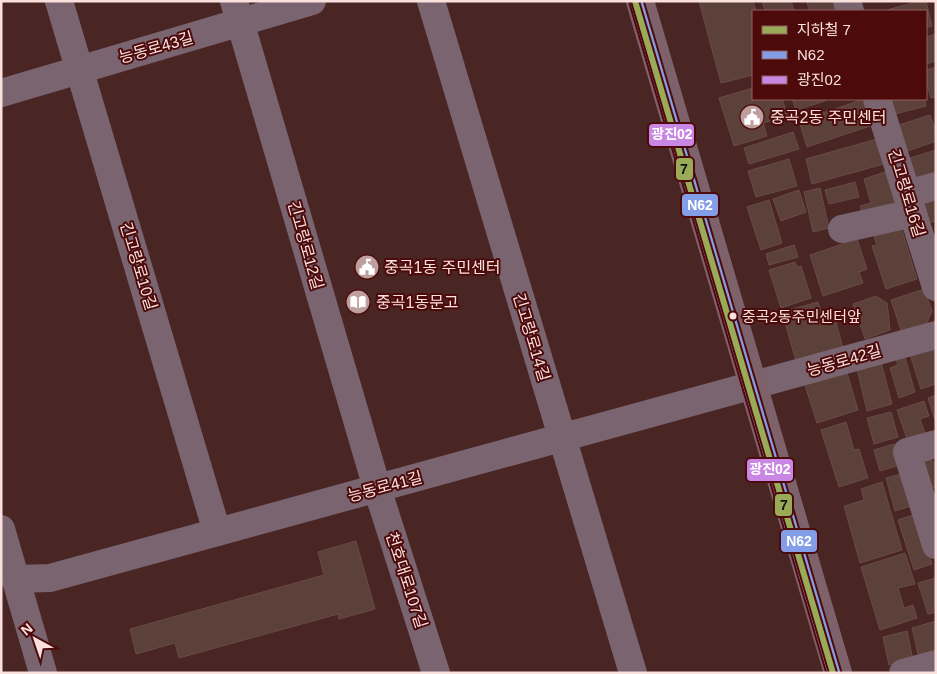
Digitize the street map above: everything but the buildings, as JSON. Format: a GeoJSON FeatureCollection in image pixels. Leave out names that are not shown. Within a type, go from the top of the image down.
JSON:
{"type":"FeatureCollection","features":[{"type":"Feature","properties":{"kind":"main road"},"geometry":{"type":"LineString","coordinates":[[640,1],[838,673]]}},
{"type":"Feature","properties":{"kind":"street","name":"긴고랑로10길"},"geometry":{"type":"LineString","coordinates":[[59,1],[218,532]]}},
{"type":"Feature","properties":{"kind":"street","name":"능동로43길"},"geometry":{"type":"LineString","coordinates":[[1,93],[80,70],[237,12],[312,1]]}},
{"type":"Feature","properties":{"kind":"street","name":"긴고랑로14길"},"geometry":{"type":"LineString","coordinates":[[431,1],[633,673]]}},
{"type":"Feature","properties":{"kind":"street","name":"긴고랑로12길"},"geometry":{"type":"LineString","coordinates":[[237,12],[377,488]]}},
{"type":"Feature","properties":{"kind":"street","name":"긴고랑로16길"},"geometry":{"type":"LineString","coordinates":[[878,100],[936,286]]}},
{"type":"Feature","properties":{"kind":"street"},"geometry":{"type":"LineString","coordinates":[[842,229],[910,203],[936,186]]}},
{"type":"Feature","properties":{"kind":"street","name":"능동로42길"},"geometry":{"type":"LineString","coordinates":[[753,386],[936,335]]}},
{"type":"Feature","properties":{"kind":"street","name":"능동로41길"},"geometry":{"type":"LineString","coordinates":[[16,579],[50,578],[753,386]]}},
{"type":"Feature","properties":{"kind":"street"},"geometry":{"type":"LineString","coordinates":[[936,444],[908,452],[936,544]]}},
{"type":"Feature","properties":{"kind":"street","name":"천호대로107길"},"geometry":{"type":"LineString","coordinates":[[377,488],[436,673]]}},
{"type":"Feature","properties":{"kind":"street"},"geometry":{"type":"LineString","coordinates":[[3,539],[43,673]]}},
{"type":"Feature","properties":{"kind":"street"},"geometry":{"type":"LineString","coordinates":[[903,673],[936,664]]}},
{"type":"Feature","properties":{"kind":"metro line","name":"7"},"geometry":{"type":"LineString","coordinates":[[635,1],[833,673]]}},
{"type":"Feature","properties":{"kind":"transit line","name":"N62"},"geometry":{"type":"LineString","coordinates":[[640,1],[838,673]]}},
{"type":"Feature","properties":{"kind":"transit line","name":"광진02"},"geometry":{"type":"LineString","coordinates":[[633,3],[830,673]]}},
{"type":"Feature","properties":{"kind":"place","name":"중곡2동 주민센터"},"geometry":{"type":"Point","coordinates":[752,117]}},
{"type":"Feature","properties":{"kind":"place","name":"중곡1동 주민센터"},"geometry":{"type":"Point","coordinates":[367,267]}},
{"type":"Feature","properties":{"kind":"place","name":"중곡1동문고"},"geometry":{"type":"Point","coordinates":[358,302]}},
{"type":"Feature","properties":{"kind":"place","name":"중곡2동주민센터앞"},"geometry":{"type":"Point","coordinates":[733,316]}}]}
